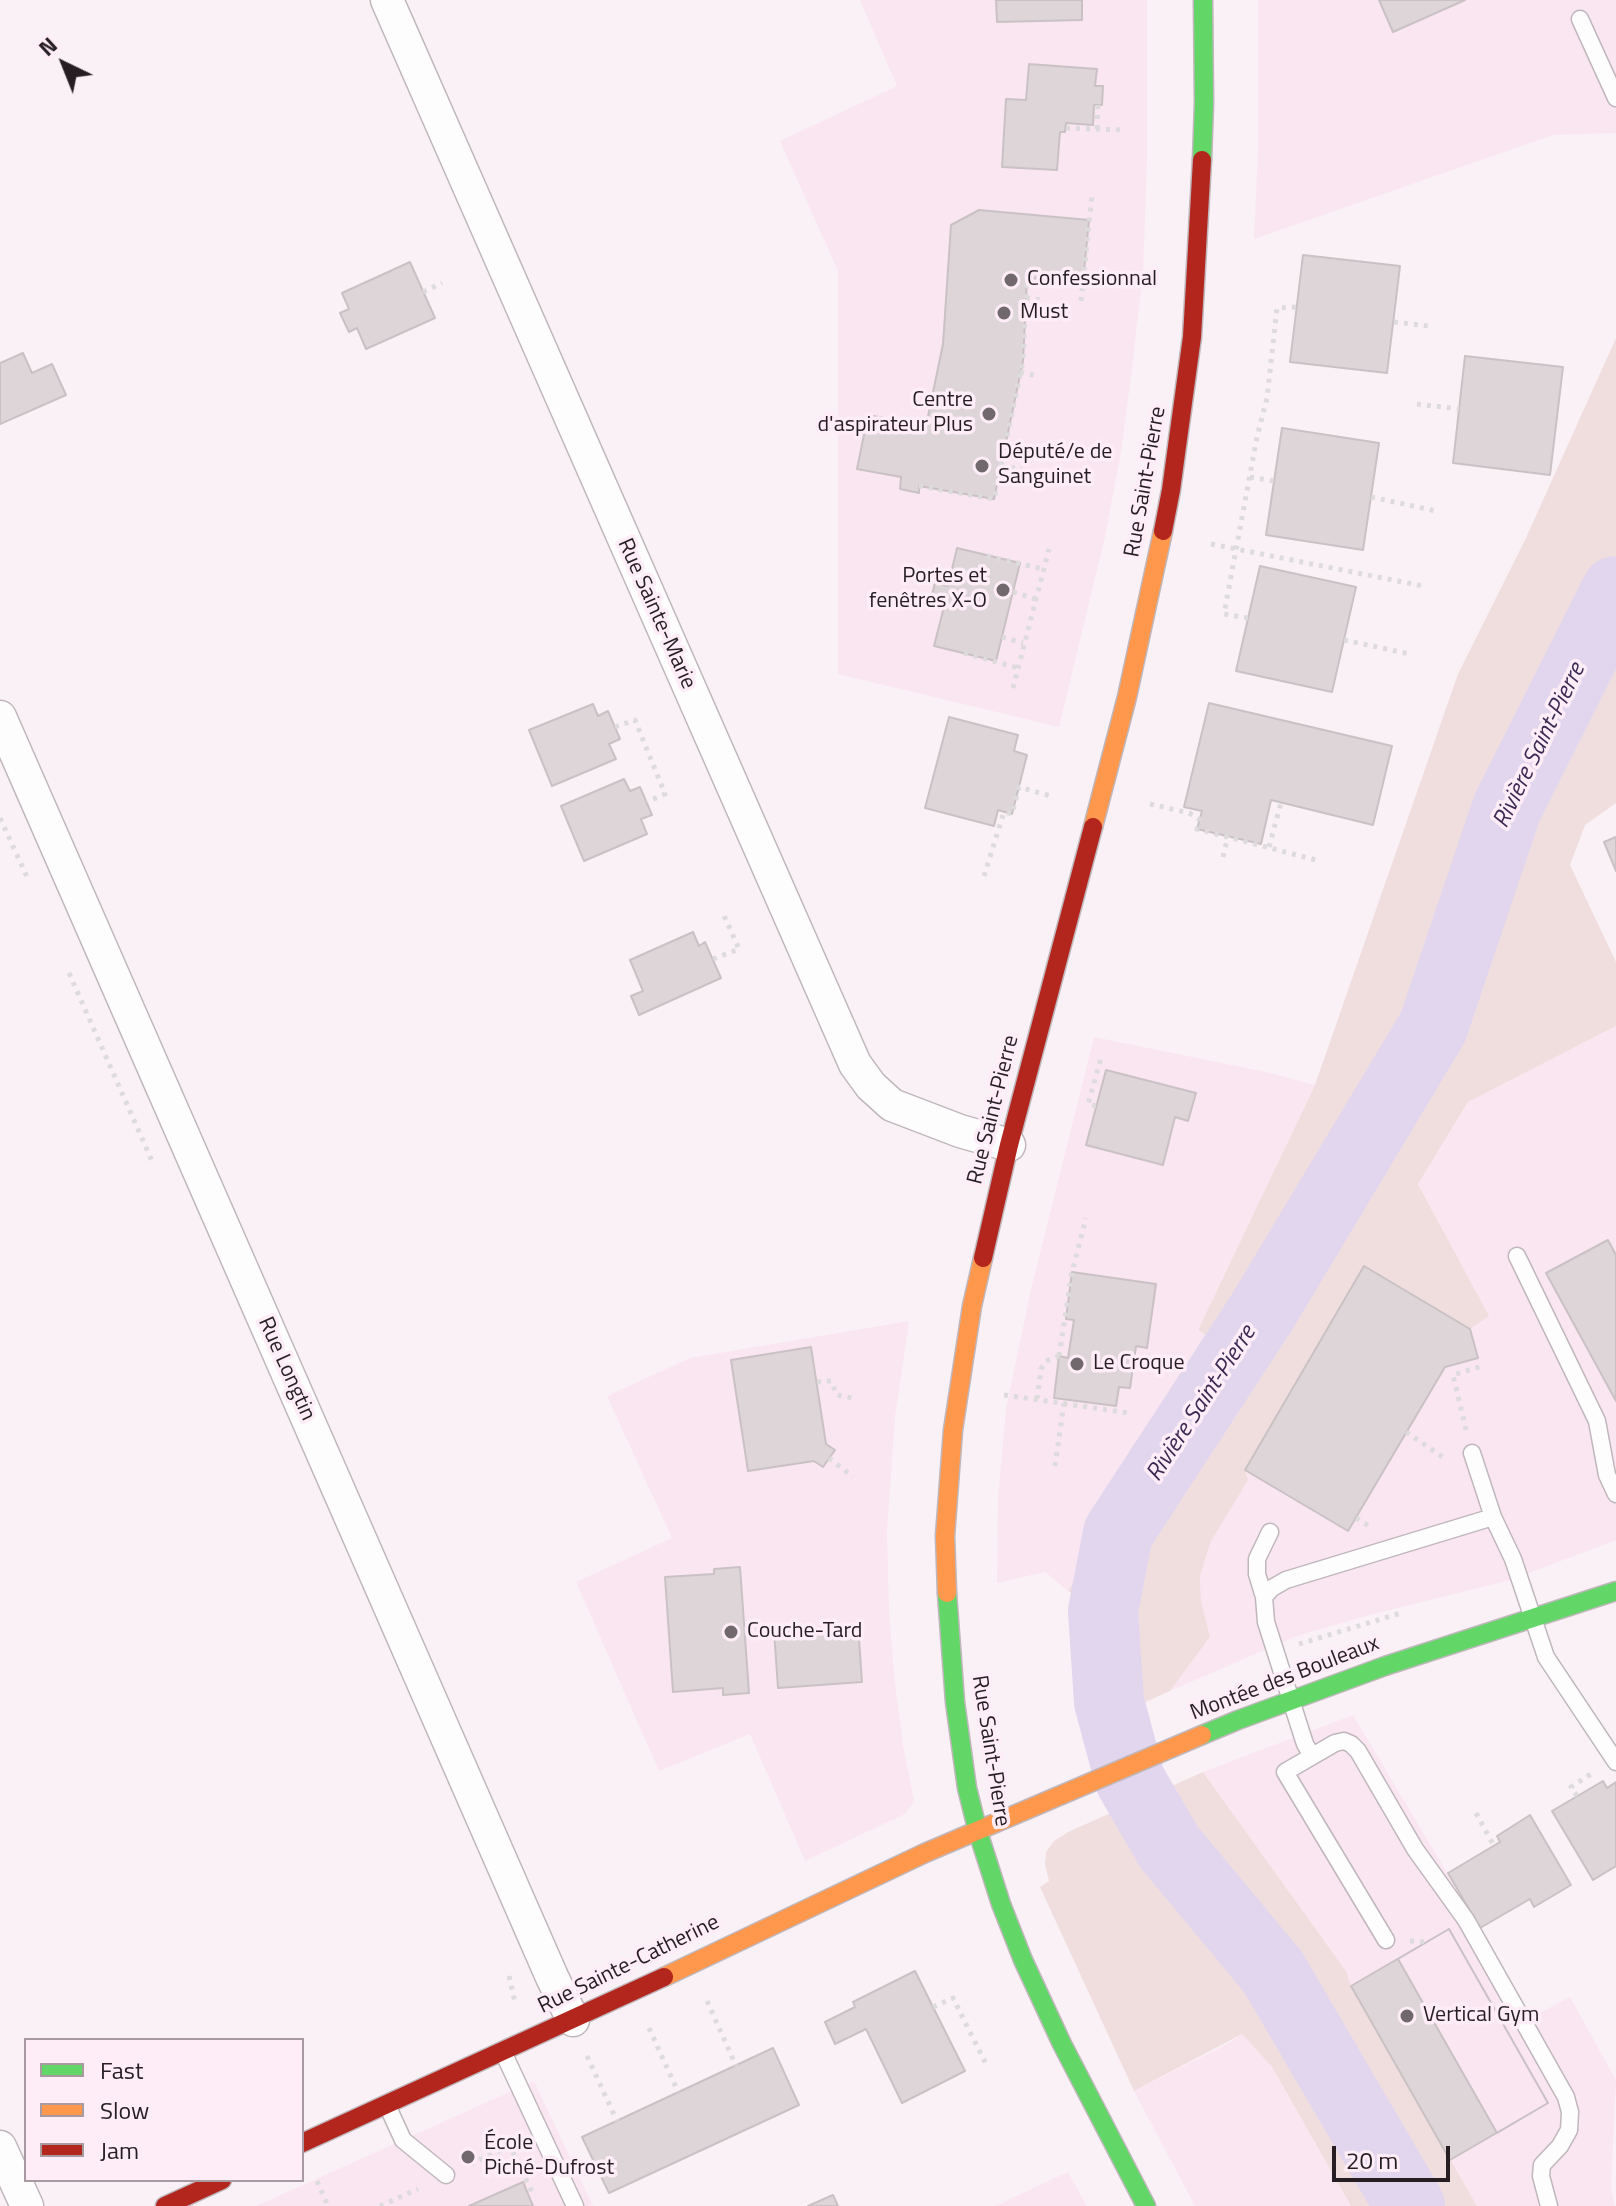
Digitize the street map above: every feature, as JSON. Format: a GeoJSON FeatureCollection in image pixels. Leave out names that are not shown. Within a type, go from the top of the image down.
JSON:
{"type":"FeatureCollection","features":[{"type":"Feature","properties":{"kind":"main road","name":"Rue Saint-Pierre"},"geometry":{"type":"LineString","coordinates":[[1146,2206],[1062,2044],[1023,1960],[978,1832],[967,1788],[955,1702],[945,1536],[953,1430],[964,1351],[1009,1145],[1127,697],[1169,506],[1186,391],[1195,293],[1204,103],[1203,0]]}},
{"type":"Feature","properties":{"kind":"main road","name":"Montée des Bouleaux"},"geometry":{"type":"LineString","coordinates":[[978,1832],[1291,1699],[1616,1591]]}},
{"type":"Feature","properties":{"kind":"main road","name":"Rue Sainte-Catherine"},"geometry":{"type":"LineString","coordinates":[[304,2142],[503,2051],[578,2034],[877,1875],[978,1832]]}},
{"type":"Feature","properties":{"kind":"main road"},"geometry":{"type":"LineString","coordinates":[[165,2206],[184,2202],[219,2182]]}},
{"type":"Feature","properties":{"kind":"street","name":"Rue Sainte-Marie"},"geometry":{"type":"LineString","coordinates":[[387,0],[855,1064],[871,1086],[892,1105],[960,1131],[1009,1145]]}},
{"type":"Feature","properties":{"kind":"street","name":"Rue Longtin"},"geometry":{"type":"LineString","coordinates":[[0,717],[578,2034]]}},
{"type":"Feature","properties":{"kind":"street"},"geometry":{"type":"LineString","coordinates":[[0,2147],[27,2206]]}},
{"type":"Feature","properties":{"kind":"lane"},"geometry":{"type":"LineString","coordinates":[[1580,19],[1616,98]]}},
{"type":"Feature","properties":{"kind":"lane"},"geometry":{"type":"LineString","coordinates":[[1517,1256],[1597,1421],[1616,1494]]}},
{"type":"Feature","properties":{"kind":"lane"},"geometry":{"type":"LineString","coordinates":[[1472,1453],[1546,1657],[1616,1762]]}},
{"type":"Feature","properties":{"kind":"lane"},"geometry":{"type":"LineString","coordinates":[[1264,1597],[1286,1580],[1493,1517]]}},
{"type":"Feature","properties":{"kind":"lane"},"geometry":{"type":"LineString","coordinates":[[1270,1532],[1257,1559],[1257,1574],[1264,1597],[1266,1622],[1305,1744],[1312,1756]]}},
{"type":"Feature","properties":{"kind":"lane"},"geometry":{"type":"LineString","coordinates":[[1386,1940],[1285,1772],[1335,1743],[1344,1741],[1358,1751],[1415,1849],[1466,1920],[1566,2097],[1570,2112],[1569,2130],[1560,2146],[1542,2165],[1541,2176],[1549,2206]]}},
{"type":"Feature","properties":{"kind":"lane"},"geometry":{"type":"LineString","coordinates":[[503,2051],[575,2206]]}},
{"type":"Feature","properties":{"kind":"lane"},"geometry":{"type":"LineString","coordinates":[[386,2104],[403,2140],[446,2175]]}},
{"type":"Feature","properties":{"kind":"path"},"geometry":{"type":"LineString","coordinates":[[1097,129],[1098,105]]}},
{"type":"Feature","properties":{"kind":"path"},"geometry":{"type":"LineString","coordinates":[[1066,128],[1124,130]]}},
{"type":"Feature","properties":{"kind":"path"},"geometry":{"type":"LineString","coordinates":[[1081,301],[1092,195]]}},
{"type":"Feature","properties":{"kind":"path"},"geometry":{"type":"LineString","coordinates":[[919,486],[994,499],[1023,361],[1027,278]]}},
{"type":"Feature","properties":{"kind":"path"},"geometry":{"type":"LineString","coordinates":[[1044,279],[1083,281]]}},
{"type":"Feature","properties":{"kind":"path"},"geometry":{"type":"LineString","coordinates":[[423,292],[442,283]]}},
{"type":"Feature","properties":{"kind":"path"},"geometry":{"type":"LineString","coordinates":[[1026,298],[1043,300]]}},
{"type":"Feature","properties":{"kind":"path"},"geometry":{"type":"LineString","coordinates":[[1248,618],[1224,614],[1267,398],[1277,308],[1296,307]]}},
{"type":"Feature","properties":{"kind":"path"},"geometry":{"type":"LineString","coordinates":[[1394,322],[1429,326]]}},
{"type":"Feature","properties":{"kind":"path"},"geometry":{"type":"LineString","coordinates":[[1020,372],[1037,376]]}},
{"type":"Feature","properties":{"kind":"path"},"geometry":{"type":"LineString","coordinates":[[1417,404],[1459,409]]}},
{"type":"Feature","properties":{"kind":"path"},"geometry":{"type":"LineString","coordinates":[[1001,466],[1022,469]]}},
{"type":"Feature","properties":{"kind":"path"},"geometry":{"type":"LineString","coordinates":[[1250,477],[1274,481]]}},
{"type":"Feature","properties":{"kind":"path"},"geometry":{"type":"LineString","coordinates":[[1371,497],[1436,511]]}},
{"type":"Feature","properties":{"kind":"path"},"geometry":{"type":"LineString","coordinates":[[1211,544],[1423,586]]}},
{"type":"Feature","properties":{"kind":"path"},"geometry":{"type":"LineString","coordinates":[[1013,688],[1049,549]]}},
{"type":"Feature","properties":{"kind":"path"},"geometry":{"type":"LineString","coordinates":[[987,556],[1043,569]]}},
{"type":"Feature","properties":{"kind":"path"},"geometry":{"type":"LineString","coordinates":[[1013,592],[1036,599]]}},
{"type":"Feature","properties":{"kind":"path"},"geometry":{"type":"LineString","coordinates":[[1002,637],[1023,643]]}},
{"type":"Feature","properties":{"kind":"path"},"geometry":{"type":"LineString","coordinates":[[1344,640],[1410,654]]}},
{"type":"Feature","properties":{"kind":"path"},"geometry":{"type":"LineString","coordinates":[[964,653],[1018,668]]}},
{"type":"Feature","properties":{"kind":"path"},"geometry":{"type":"LineString","coordinates":[[615,727],[635,720],[665,794],[647,802]]}},
{"type":"Feature","properties":{"kind":"path"},"geometry":{"type":"LineString","coordinates":[[984,876],[1004,812],[1012,814],[1019,787],[1051,796]]}},
{"type":"Feature","properties":{"kind":"path"},"geometry":{"type":"LineString","coordinates":[[1269,847],[1281,803]]}},
{"type":"Feature","properties":{"kind":"path"},"geometry":{"type":"LineString","coordinates":[[1150,804],[1189,813],[1199,819],[1197,829],[1316,860]]}},
{"type":"Feature","properties":{"kind":"path"},"geometry":{"type":"LineString","coordinates":[[1223,857],[1228,836]]}},
{"type":"Feature","properties":{"kind":"path"},"geometry":{"type":"LineString","coordinates":[[713,959],[739,949],[722,911]]}},
{"type":"Feature","properties":{"kind":"path"},"geometry":{"type":"LineString","coordinates":[[1096,1106],[1088,1104],[1101,1058]]}},
{"type":"Feature","properties":{"kind":"path"},"geometry":{"type":"LineString","coordinates":[[1037,1399],[1041,1369],[1046,1361],[1061,1357],[1072,1272],[1086,1218]]}},
{"type":"Feature","properties":{"kind":"path"},"geometry":{"type":"LineString","coordinates":[[1459,1363],[1462,1372]]}},
{"type":"Feature","properties":{"kind":"path"},"geometry":{"type":"LineString","coordinates":[[1472,1453],[1453,1375],[1482,1366]]}},
{"type":"Feature","properties":{"kind":"path"},"geometry":{"type":"LineString","coordinates":[[817,1382],[831,1381],[837,1395],[857,1399]]}},
{"type":"Feature","properties":{"kind":"path"},"geometry":{"type":"LineString","coordinates":[[1004,1395],[1129,1413]]}},
{"type":"Feature","properties":{"kind":"path"},"geometry":{"type":"LineString","coordinates":[[1055,1466],[1064,1403]]}},
{"type":"Feature","properties":{"kind":"path"},"geometry":{"type":"LineString","coordinates":[[1406,1432],[1417,1441]]}},
{"type":"Feature","properties":{"kind":"path"},"geometry":{"type":"LineString","coordinates":[[829,1458],[853,1477]]}},
{"type":"Feature","properties":{"kind":"path"},"geometry":{"type":"LineString","coordinates":[[745,1630],[763,1627]]}},
{"type":"Feature","properties":{"kind":"path"},"geometry":{"type":"LineString","coordinates":[[1476,1813],[1494,1846]]}},
{"type":"Feature","properties":{"kind":"path"},"geometry":{"type":"LineString","coordinates":[[703,1994],[736,2066]]}},
{"type":"Feature","properties":{"kind":"path"},"geometry":{"type":"LineString","coordinates":[[933,2007],[953,1998],[988,2068]]}},
{"type":"Feature","properties":{"kind":"path"},"geometry":{"type":"LineString","coordinates":[[645,2020],[678,2092]]}},
{"type":"Feature","properties":{"kind":"path"},"geometry":{"type":"LineString","coordinates":[[578,2034],[617,2121]]}},
{"type":"Feature","properties":{"kind":"path"},"geometry":{"type":"LineString","coordinates":[[314,2174],[328,2206]]}},
{"type":"Feature","properties":{"kind":"shaded area"},"geometry":{"type":"Polygon","coordinates":[[[860,0],[1147,0],[1143,274],[1130,384],[1105,537],[1059,727],[838,674],[838,271],[780,141],[897,86],[860,0]]]}},
{"type":"Feature","properties":{"kind":"shaded area"},"geometry":{"type":"Polygon","coordinates":[[[1258,0],[1616,0],[1616,133],[1553,135],[1254,239],[1258,149],[1258,0]]]}},
{"type":"Feature","properties":{"kind":"shaded area"},"geometry":{"type":"Polygon","coordinates":[[[1616,338],[1616,803],[1585,825],[1570,865],[1616,962],[1616,1026],[1468,1102],[1418,1184],[1489,1316],[1470,1329],[1364,1267],[1245,1470],[1248,1480],[1211,1541],[1200,1576],[1201,1601],[1210,1637],[1170,1691],[1123,1712],[1118,1698],[1112,1616],[1068,1591],[1220,1344],[1198,1330],[1315,1085],[1458,674],[1525,540],[1616,338]]]}},
{"type":"Feature","properties":{"kind":"shaded area"},"geometry":{"type":"Polygon","coordinates":[[[1616,1026],[1616,1540],[1511,1580],[1297,1636],[1170,1691],[1210,1637],[1201,1601],[1200,1576],[1211,1541],[1247,1480],[1245,1470],[1364,1266],[1488,1316],[1418,1183],[1469,1101],[1616,1026]]]}},
{"type":"Feature","properties":{"kind":"shaded area"},"geometry":{"type":"Polygon","coordinates":[[[1094,1037],[1315,1085],[1198,1330],[1221,1343],[1068,1591],[1045,1572],[997,1583],[998,1498],[1006,1409],[1031,1289],[1094,1037]]]}},
{"type":"Feature","properties":{"kind":"shaded area"},"geometry":{"type":"Polygon","coordinates":[[[909,1321],[895,1418],[887,1532],[894,1675],[914,1801],[905,1814],[805,1861],[750,1734],[659,1771],[576,1582],[672,1538],[607,1396],[690,1358],[909,1321]]]}},
{"type":"Feature","properties":{"kind":"shaded area"},"geometry":{"type":"Polygon","coordinates":[[[1353,1715],[1530,2018],[1570,1997],[1616,2080],[1611,2187],[1615,2206],[1477,2206],[1351,1986],[1346,1971],[1203,1772],[1353,1715]]]}},
{"type":"Feature","properties":{"kind":"shaded area"},"geometry":{"type":"Polygon","coordinates":[[[1203,1772],[1346,1971],[1351,1986],[1477,2206],[1351,2206],[1272,2067],[1242,2034],[1134,2091],[1040,1887],[1049,1881],[1046,1852],[1054,1841],[1068,1832],[1203,1772]]]}},
{"type":"Feature","properties":{"kind":"shaded area"},"geometry":{"type":"Polygon","coordinates":[[[1242,2034],[1272,2067],[1351,2206],[1195,2206],[1134,2091],[1242,2034]]]}},
{"type":"Feature","properties":{"kind":"shaded area","name":"École Piché-Dufrost"},"geometry":{"type":"Polygon","coordinates":[[[534,2081],[593,2206],[256,2206],[534,2081]]]}},
{"type":"Feature","properties":{"kind":"shaded area"},"geometry":{"type":"Polygon","coordinates":[[[1068,2172],[1087,2206],[995,2206],[1068,2172]]]}},
{"type":"Feature","properties":{"kind":"building"},"geometry":{"type":"Polygon","coordinates":[[[996,0],[1082,0],[1082,20],[997,22],[996,0]]]}},
{"type":"Feature","properties":{"kind":"building"},"geometry":{"type":"Polygon","coordinates":[[[1379,0],[1465,0],[1393,32],[1379,0]]]}},
{"type":"Feature","properties":{"kind":"building"},"geometry":{"type":"Polygon","coordinates":[[[1029,64],[1097,69],[1095,86],[1103,86],[1102,105],[1094,105],[1093,125],[1066,123],[1065,132],[1060,132],[1057,170],[1002,167],[1006,99],[1026,100],[1029,64]]]}},
{"type":"Feature","properties":{"kind":"building"},"geometry":{"type":"Polygon","coordinates":[[[979,210],[1089,220],[1083,281],[1027,278],[1023,361],[994,499],[919,486],[919,493],[900,489],[901,477],[857,469],[868,415],[926,426],[943,344],[951,225],[979,210]]]}},
{"type":"Feature","properties":{"kind":"building"},"geometry":{"type":"Polygon","coordinates":[[[1303,255],[1400,266],[1387,373],[1290,362],[1303,255]]]}},
{"type":"Feature","properties":{"kind":"building"},"geometry":{"type":"Polygon","coordinates":[[[410,262],[435,318],[366,349],[357,328],[349,332],[340,313],[349,309],[342,293],[410,262]]]}},
{"type":"Feature","properties":{"kind":"building"},"geometry":{"type":"Polygon","coordinates":[[[23,353],[32,373],[52,364],[66,395],[0,424],[0,363],[23,353]]]}},
{"type":"Feature","properties":{"kind":"building"},"geometry":{"type":"Polygon","coordinates":[[[1465,356],[1563,367],[1550,475],[1453,463],[1465,356]]]}},
{"type":"Feature","properties":{"kind":"building"},"geometry":{"type":"Polygon","coordinates":[[[1282,428],[1379,443],[1363,550],[1266,535],[1282,428]]]}},
{"type":"Feature","properties":{"kind":"building"},"geometry":{"type":"Polygon","coordinates":[[[957,548],[1020,563],[996,661],[934,646],[944,607],[930,603],[935,583],[948,586],[957,548]]]}},
{"type":"Feature","properties":{"kind":"building"},"geometry":{"type":"Polygon","coordinates":[[[1260,566],[1356,587],[1332,692],[1236,671],[1260,566]]]}},
{"type":"Feature","properties":{"kind":"building"},"geometry":{"type":"Polygon","coordinates":[[[1209,703],[1392,746],[1373,825],[1271,800],[1261,844],[1197,829],[1202,811],[1184,807],[1209,703]]]}},
{"type":"Feature","properties":{"kind":"building"},"geometry":{"type":"Polygon","coordinates":[[[593,704],[598,716],[608,711],[620,739],[609,744],[616,759],[552,786],[529,730],[593,704]]]}},
{"type":"Feature","properties":{"kind":"building"},"geometry":{"type":"Polygon","coordinates":[[[949,717],[1018,735],[1014,751],[1027,755],[1012,814],[998,810],[994,826],[925,808],[949,717]]]}},
{"type":"Feature","properties":{"kind":"building"},"geometry":{"type":"Polygon","coordinates":[[[624,779],[630,791],[640,787],[652,815],[641,819],[647,834],[584,861],[561,806],[624,779]]]}},
{"type":"Feature","properties":{"kind":"building"},"geometry":{"type":"Polygon","coordinates":[[[1616,837],[1616,871],[1604,842],[1616,837]]]}},
{"type":"Feature","properties":{"kind":"building"},"geometry":{"type":"Polygon","coordinates":[[[693,932],[699,946],[705,942],[721,978],[639,1015],[631,996],[643,991],[630,960],[693,932]]]}},
{"type":"Feature","properties":{"kind":"building"},"geometry":{"type":"Polygon","coordinates":[[[1106,1070],[1196,1093],[1188,1121],[1175,1117],[1163,1165],[1086,1145],[1106,1070]]]}},
{"type":"Feature","properties":{"kind":"building"},"geometry":{"type":"Polygon","coordinates":[[[1608,1240],[1616,1255],[1616,1401],[1546,1273],[1608,1240]]]}},
{"type":"Feature","properties":{"kind":"building"},"geometry":{"type":"Polygon","coordinates":[[[1364,1266],[1470,1329],[1478,1358],[1445,1367],[1348,1531],[1245,1470],[1364,1266]]]}},
{"type":"Feature","properties":{"kind":"building"},"geometry":{"type":"Polygon","coordinates":[[[1072,1272],[1156,1284],[1147,1348],[1136,1346],[1130,1388],[1119,1387],[1116,1406],[1054,1398],[1059,1356],[1068,1358],[1074,1320],[1066,1319],[1072,1272]]]}},
{"type":"Feature","properties":{"kind":"building"},"geometry":{"type":"Polygon","coordinates":[[[811,1347],[826,1444],[835,1450],[823,1467],[814,1461],[748,1471],[731,1360],[811,1347]]]}},
{"type":"Feature","properties":{"kind":"building"},"geometry":{"type":"Polygon","coordinates":[[[740,1567],[749,1693],[723,1695],[723,1688],[673,1692],[665,1577],[714,1574],[714,1569],[740,1567]]]}},
{"type":"Feature","properties":{"kind":"building"},"geometry":{"type":"Polygon","coordinates":[[[858,1625],[862,1682],[778,1688],[774,1631],[858,1625]]]}},
{"type":"Feature","properties":{"kind":"building"},"geometry":{"type":"Polygon","coordinates":[[[1603,1781],[1607,1788],[1616,1782],[1616,1866],[1593,1880],[1552,1811],[1603,1781]]]}},
{"type":"Feature","properties":{"kind":"building"},"geometry":{"type":"Polygon","coordinates":[[[1530,1815],[1571,1885],[1534,1907],[1530,1899],[1480,1928],[1448,1873],[1500,1842],[1497,1836],[1530,1815]]]}},
{"type":"Feature","properties":{"kind":"building"},"geometry":{"type":"Polygon","coordinates":[[[1449,1929],[1548,2103],[1450,2160],[1351,1986],[1449,1929]]]}},
{"type":"Feature","properties":{"kind":"building"},"geometry":{"type":"Polygon","coordinates":[[[1449,1929],[1548,2103],[1497,2133],[1398,1959],[1449,1929]]]}},
{"type":"Feature","properties":{"kind":"building"},"geometry":{"type":"Polygon","coordinates":[[[915,1971],[965,2071],[902,2103],[866,2029],[835,2044],[825,2022],[855,2007],[853,2002],[915,1971]]]}},
{"type":"Feature","properties":{"kind":"building"},"geometry":{"type":"Polygon","coordinates":[[[773,2048],[799,2105],[609,2193],[582,2137],[773,2048]]]}},
{"type":"Feature","properties":{"kind":"building"},"geometry":{"type":"Polygon","coordinates":[[[523,2182],[533,2206],[469,2206],[523,2182]]]}},
{"type":"Feature","properties":{"kind":"building"},"geometry":{"type":"Polygon","coordinates":[[[833,2195],[838,2206],[808,2206],[833,2195]]]}},
{"type":"Feature","properties":{"kind":"waterway","name":"Rivière Saint-Pierre"},"geometry":{"type":"LineString","coordinates":[[1410,2206],[1273,1972],[1169,1847],[1130,1780],[1109,1702],[1103,1611],[1118,1533],[1262,1312],[1433,1027],[1507,808],[1616,591]]}},
{"type":"Feature","properties":{"kind":"traffic: fast"},"geometry":{"type":"LineString","coordinates":[[1202,160],[1203,0]]}},
{"type":"Feature","properties":{"kind":"traffic: fast"},"geometry":{"type":"LineString","coordinates":[[1202,1735],[1385,1666],[1616,1591]]}},
{"type":"Feature","properties":{"kind":"traffic: fast"},"geometry":{"type":"LineString","coordinates":[[947,1593],[955,1702],[967,1788],[1001,1904],[1062,2044],[1146,2206]]}},
{"type":"Feature","properties":{"kind":"traffic: slow"},"geometry":{"type":"LineString","coordinates":[[1093,827],[1127,697],[1163,531]]}},
{"type":"Feature","properties":{"kind":"traffic: slow"},"geometry":{"type":"LineString","coordinates":[[947,1593],[945,1536],[953,1430],[972,1306],[983,1258]]}},
{"type":"Feature","properties":{"kind":"traffic: slow"},"geometry":{"type":"LineString","coordinates":[[664,1977],[925,1853],[1202,1735]]}},
{"type":"Feature","properties":{"kind":"traffic: jam"},"geometry":{"type":"LineString","coordinates":[[1163,531],[1192,337],[1202,160]]}},
{"type":"Feature","properties":{"kind":"traffic: jam"},"geometry":{"type":"LineString","coordinates":[[983,1258],[1009,1145],[1093,827]]}},
{"type":"Feature","properties":{"kind":"traffic: jam"},"geometry":{"type":"LineString","coordinates":[[304,2142],[664,1977]]}},
{"type":"Feature","properties":{"kind":"traffic: jam"},"geometry":{"type":"LineString","coordinates":[[165,2206],[218,2182]]}},
{"type":"Feature","properties":{"kind":"place","name":"Confessionnal"},"geometry":{"type":"Point","coordinates":[1011,280]}},
{"type":"Feature","properties":{"kind":"place","name":"Must"},"geometry":{"type":"Point","coordinates":[1004,313]}},
{"type":"Feature","properties":{"kind":"place","name":"Centre d'aspirateur Plus"},"geometry":{"type":"Point","coordinates":[989,414]}},
{"type":"Feature","properties":{"kind":"place","name":"Député/e de Sanguinet"},"geometry":{"type":"Point","coordinates":[982,466]}},
{"type":"Feature","properties":{"kind":"place","name":"Portes et fenêtres X-O"},"geometry":{"type":"Point","coordinates":[1003,590]}},
{"type":"Feature","properties":{"kind":"place","name":"Le Croque"},"geometry":{"type":"Point","coordinates":[1077,1364]}},
{"type":"Feature","properties":{"kind":"place","name":"Couche-Tard"},"geometry":{"type":"Point","coordinates":[731,1632]}},
{"type":"Feature","properties":{"kind":"place","name":"Vertical Gym"},"geometry":{"type":"Point","coordinates":[1407,2016]}},
{"type":"Feature","properties":{"kind":"place","name":"École Piché-Dufrost"},"geometry":{"type":"Point","coordinates":[468,2157]}}]}
